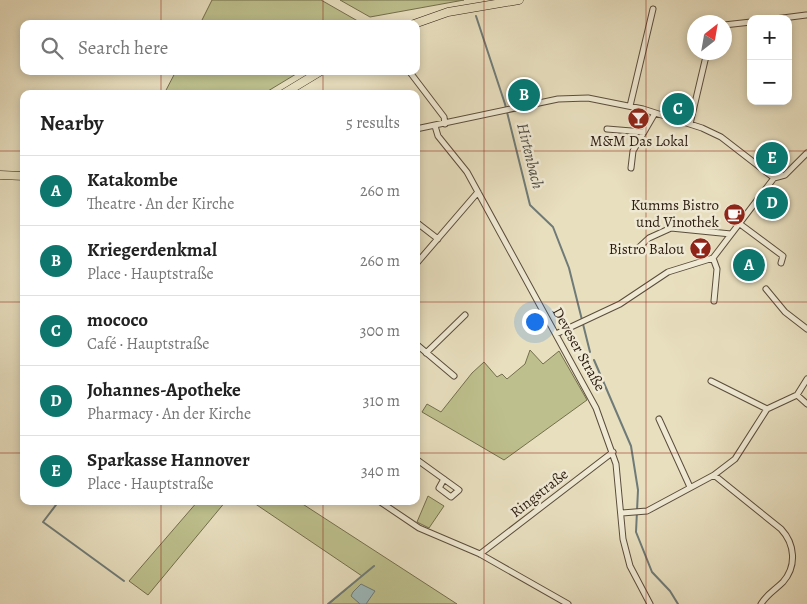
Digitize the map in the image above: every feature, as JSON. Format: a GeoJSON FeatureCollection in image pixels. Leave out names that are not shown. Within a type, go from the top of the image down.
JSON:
{"type":"FeatureCollection","features":[{"type":"Feature","properties":{"kind":"main road"},"geometry":{"type":"LineString","coordinates":[[420,22],[448,12],[519,0]]}},
{"type":"Feature","properties":{"kind":"main road"},"geometry":{"type":"LineString","coordinates":[[290,90],[314,75]]}},
{"type":"Feature","properties":{"kind":"main road"},"geometry":{"type":"LineString","coordinates":[[0,176],[20,176]]}},
{"type":"Feature","properties":{"kind":"street"},"geometry":{"type":"LineString","coordinates":[[630,106],[653,9]]}},
{"type":"Feature","properties":{"kind":"street"},"geometry":{"type":"LineString","coordinates":[[792,17],[806,15]]}},
{"type":"Feature","properties":{"kind":"street"},"geometry":{"type":"LineString","coordinates":[[732,24],[747,22]]}},
{"type":"Feature","properties":{"kind":"street"},"geometry":{"type":"LineString","coordinates":[[690,124],[705,60]]}},
{"type":"Feature","properties":{"kind":"street"},"geometry":{"type":"LineString","coordinates":[[412,75],[444,117],[446,124]]}},
{"type":"Feature","properties":{"kind":"street"},"geometry":{"type":"LineString","coordinates":[[420,128],[558,99],[588,98],[630,106],[654,113],[690,124],[721,137],[774,178]]}},
{"type":"Feature","properties":{"kind":"street"},"geometry":{"type":"LineString","coordinates":[[631,168],[634,150],[654,113]]}},
{"type":"Feature","properties":{"kind":"street","name":"Deveser Straße"},"geometry":{"type":"LineString","coordinates":[[435,126],[438,136],[467,172],[596,408],[613,452],[622,513],[623,539],[630,566],[650,604]]}},
{"type":"Feature","properties":{"kind":"street"},"geometry":{"type":"LineString","coordinates":[[607,129],[644,132]]}},
{"type":"Feature","properties":{"kind":"street"},"geometry":{"type":"LineString","coordinates":[[556,334],[630,299],[668,272],[713,258],[774,178],[785,175],[807,154]]}},
{"type":"Feature","properties":{"kind":"street"},"geometry":{"type":"LineString","coordinates":[[420,259],[478,192]]}},
{"type":"Feature","properties":{"kind":"street"},"geometry":{"type":"LineString","coordinates":[[740,224],[783,256],[781,263]]}},
{"type":"Feature","properties":{"kind":"street"},"geometry":{"type":"LineString","coordinates":[[420,225],[438,238]]}},
{"type":"Feature","properties":{"kind":"street"},"geometry":{"type":"LineString","coordinates":[[636,250],[649,238],[671,228],[731,234]]}},
{"type":"Feature","properties":{"kind":"street"},"geometry":{"type":"LineString","coordinates":[[713,258],[717,269],[714,301]]}},
{"type":"Feature","properties":{"kind":"street"},"geometry":{"type":"LineString","coordinates":[[766,289],[785,312],[807,329]]}},
{"type":"Feature","properties":{"kind":"street"},"geometry":{"type":"LineString","coordinates":[[426,353],[465,316]]}},
{"type":"Feature","properties":{"kind":"street"},"geometry":{"type":"LineString","coordinates":[[420,348],[454,376]]}},
{"type":"Feature","properties":{"kind":"street"},"geometry":{"type":"LineString","coordinates":[[622,513],[640,513],[714,475],[735,459],[767,409],[797,395],[807,379]]}},
{"type":"Feature","properties":{"kind":"street"},"geometry":{"type":"LineString","coordinates":[[711,381],[767,409]]}},
{"type":"Feature","properties":{"kind":"street"},"geometry":{"type":"LineString","coordinates":[[797,395],[807,404]]}},
{"type":"Feature","properties":{"kind":"street"},"geometry":{"type":"LineString","coordinates":[[659,419],[690,487]]}},
{"type":"Feature","properties":{"kind":"street","name":"Ringstraße"},"geometry":{"type":"LineString","coordinates":[[480,554],[613,452]]}},
{"type":"Feature","properties":{"kind":"street"},"geometry":{"type":"LineString","coordinates":[[420,462],[444,479]]}},
{"type":"Feature","properties":{"kind":"street"},"geometry":{"type":"LineString","coordinates":[[714,475],[781,529],[791,545],[793,554],[790,570],[780,584],[766,595],[761,604]]}},
{"type":"Feature","properties":{"kind":"street"},"geometry":{"type":"LineString","coordinates":[[385,505],[419,528],[480,554],[568,604]]}},
{"type":"Feature","properties":{"kind":"green space"},"geometry":{"type":"Polygon","coordinates":[[[212,0],[321,0],[356,20],[202,20],[212,0]]]}},
{"type":"Feature","properties":{"kind":"green space"},"geometry":{"type":"Polygon","coordinates":[[[340,0],[464,0],[370,17],[340,0]]]}},
{"type":"Feature","properties":{"kind":"green space"},"geometry":{"type":"Polygon","coordinates":[[[174,75],[294,75],[270,90],[166,90],[174,75]]]}},
{"type":"Feature","properties":{"kind":"green space"},"geometry":{"type":"Polygon","coordinates":[[[530,350],[543,364],[559,351],[587,400],[504,460],[422,412],[427,404],[441,412],[472,373],[484,362],[497,377],[502,374],[507,379],[525,364],[530,350]]]}},
{"type":"Feature","properties":{"kind":"green space"},"geometry":{"type":"Polygon","coordinates":[[[428,496],[444,506],[429,528],[417,522],[428,496]]]}},
{"type":"Feature","properties":{"kind":"green space"},"geometry":{"type":"Polygon","coordinates":[[[195,505],[223,505],[148,595],[129,581],[195,505]]]}},
{"type":"Feature","properties":{"kind":"green space"},"geometry":{"type":"Polygon","coordinates":[[[257,505],[304,505],[457,604],[329,604],[362,576],[257,505]]]}},
{"type":"Feature","properties":{"kind":"water"},"geometry":{"type":"Polygon","coordinates":[[[361,584],[375,591],[366,604],[360,604],[351,596],[361,584]]]}},
{"type":"Feature","properties":{"kind":"waterway","name":"Hirtenbach"},"geometry":{"type":"LineString","coordinates":[[476,16],[505,104],[530,205],[553,227],[569,268],[590,352]]}},
{"type":"Feature","properties":{"kind":"waterway","name":"Hirtenbach"},"geometry":{"type":"LineString","coordinates":[[594,360],[631,446],[638,490],[636,532],[652,572],[670,591],[678,604]]}},
{"type":"Feature","properties":{"kind":"waterway"},"geometry":{"type":"LineString","coordinates":[[56,505],[43,522],[124,581]]}},
{"type":"Feature","properties":{"kind":"waterway"},"geometry":{"type":"LineString","coordinates":[[328,604],[374,566]]}},
{"type":"Feature","properties":{"kind":"place","name":"Kriegerdenkmal"},"geometry":{"type":"Point","coordinates":[524,95]}},
{"type":"Feature","properties":{"kind":"place","name":"mococo"},"geometry":{"type":"Point","coordinates":[678,109]}},
{"type":"Feature","properties":{"kind":"place","name":"M&M Das Lokal"},"geometry":{"type":"Point","coordinates":[639,118]}},
{"type":"Feature","properties":{"kind":"place","name":"Sparkasse Hannover"},"geometry":{"type":"Point","coordinates":[772,158]}},
{"type":"Feature","properties":{"kind":"place","name":"Johannes-Apotheke"},"geometry":{"type":"Point","coordinates":[772,203]}},
{"type":"Feature","properties":{"kind":"place","name":"Kumms Bistro und Vinothek"},"geometry":{"type":"Point","coordinates":[735,214]}},
{"type":"Feature","properties":{"kind":"place","name":"Bistro Balou"},"geometry":{"type":"Point","coordinates":[700,249]}},
{"type":"Feature","properties":{"kind":"place","name":"Katakombe"},"geometry":{"type":"Point","coordinates":[749,265]}}]}
